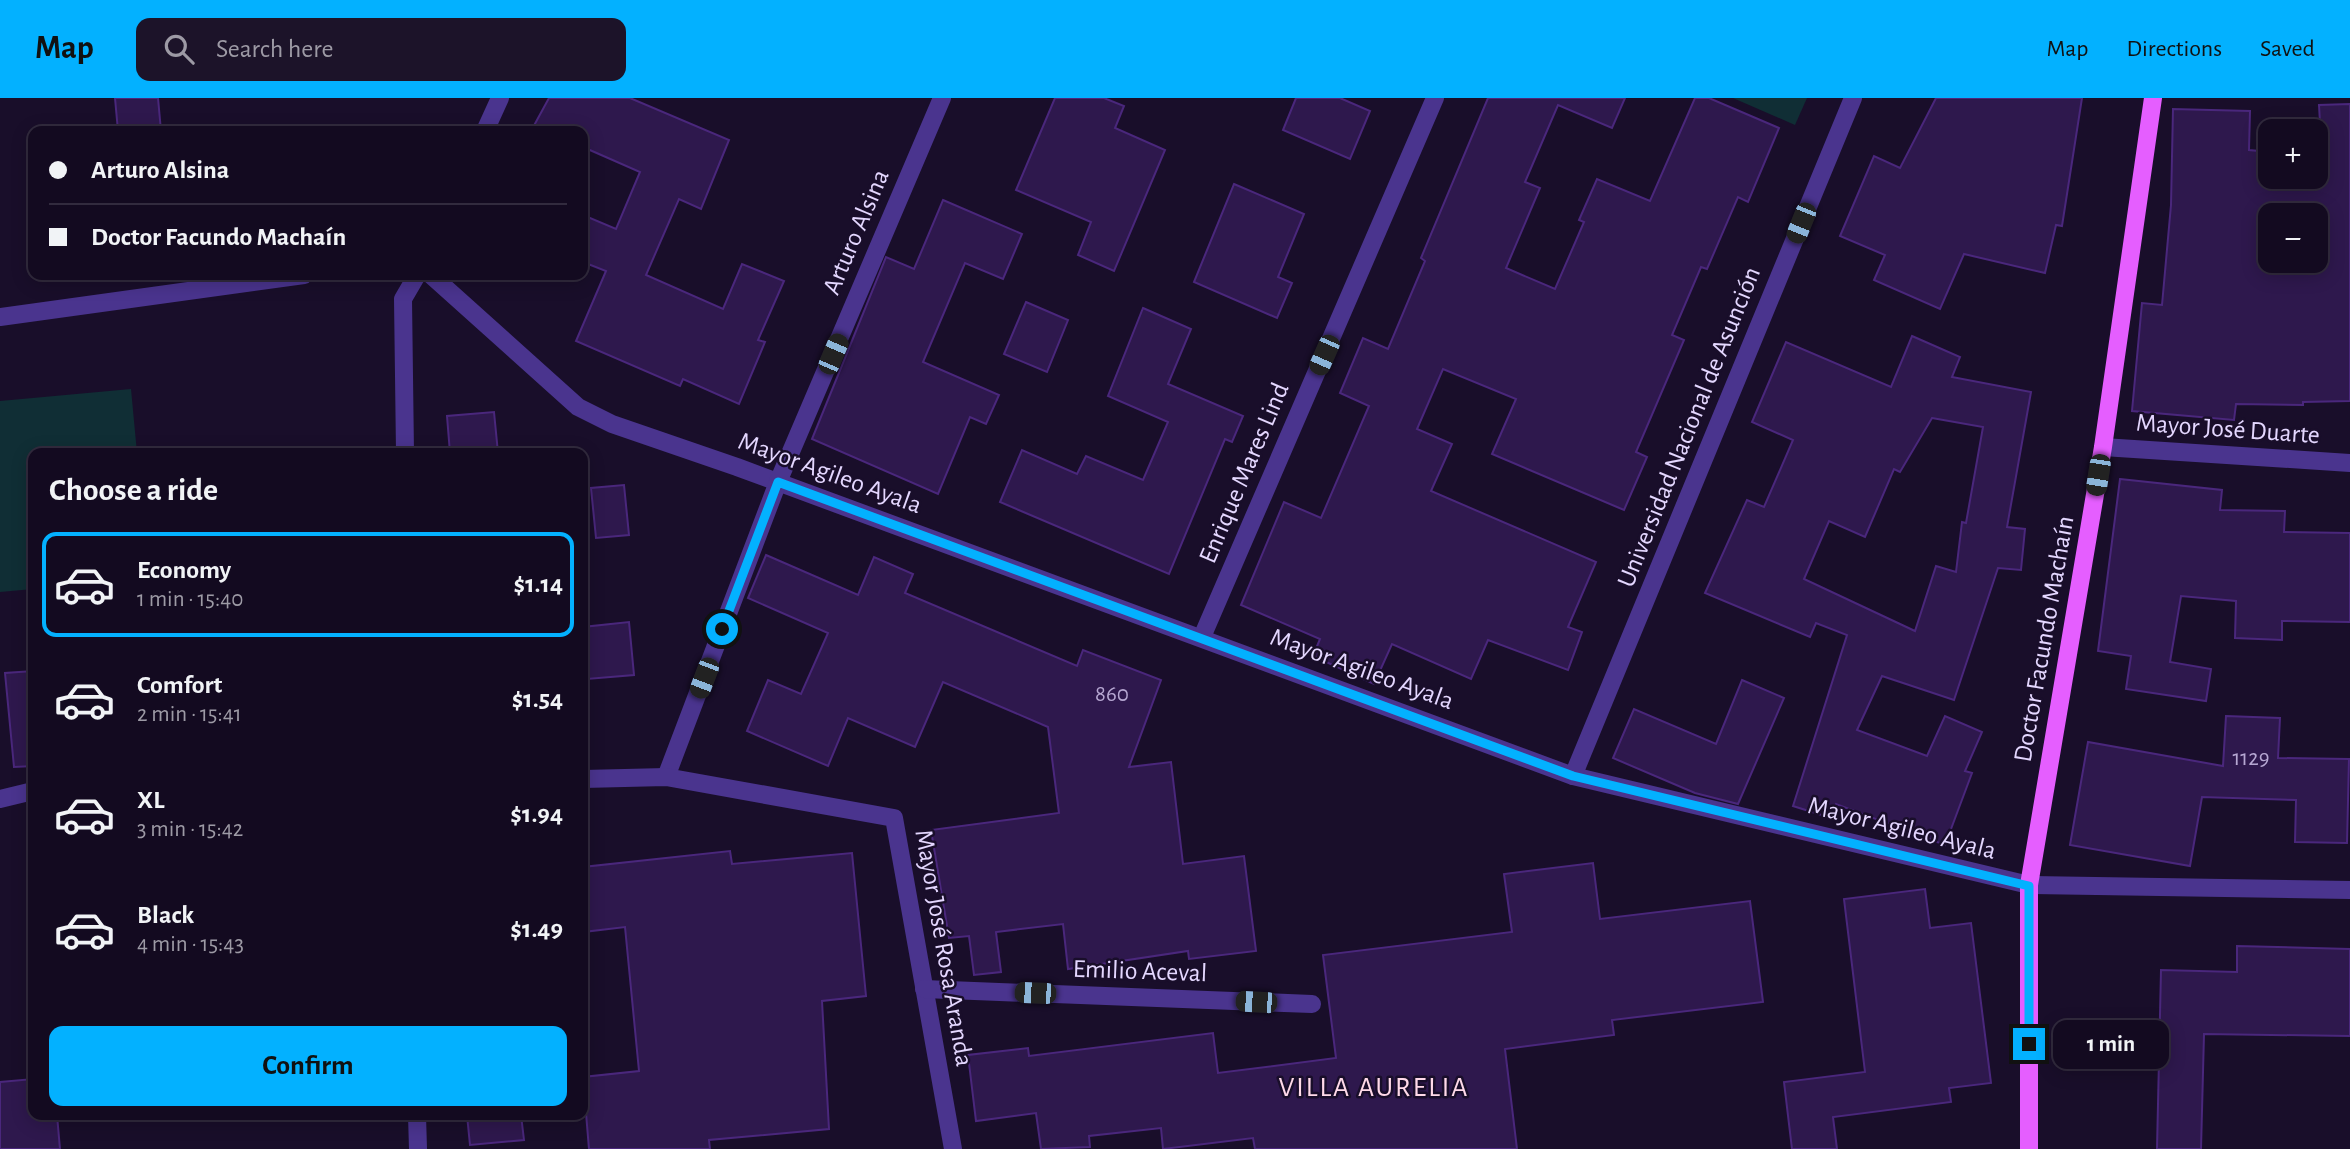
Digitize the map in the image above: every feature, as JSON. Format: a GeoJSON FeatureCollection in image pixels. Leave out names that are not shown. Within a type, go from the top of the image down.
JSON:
{"type":"FeatureCollection","features":[{"type":"Feature","properties":{"kind":"main road","name":"Doctor Facundo Machaín"},"geometry":{"type":"LineString","coordinates":[[2029,1149],[2029,886],[2103,447],[2153,98]]}},
{"type":"Feature","properties":{"kind":"street"},"geometry":{"type":"LineString","coordinates":[[487,126],[500,98]]}},
{"type":"Feature","properties":{"kind":"street","name":"Arturo Alsina"},"geometry":{"type":"LineString","coordinates":[[666,777],[778,482],[942,98]]}},
{"type":"Feature","properties":{"kind":"street","name":"Enrique Mares Lind"},"geometry":{"type":"LineString","coordinates":[[1202,637],[1435,98]]}},
{"type":"Feature","properties":{"kind":"street","name":"Universidad Nacional de Asunción"},"geometry":{"type":"LineString","coordinates":[[1573,776],[1853,98]]}},
{"type":"Feature","properties":{"kind":"street"},"geometry":{"type":"LineString","coordinates":[[0,317],[268,280]]}},
{"type":"Feature","properties":{"kind":"street"},"geometry":{"type":"LineString","coordinates":[[405,448],[403,299],[414,280]]}},
{"type":"Feature","properties":{"kind":"street","name":"Mayor Agileo Ayala"},"geometry":{"type":"LineString","coordinates":[[437,280],[578,407],[612,424],[1202,637],[1573,776],[2029,886],[2350,890]]}},
{"type":"Feature","properties":{"kind":"street","name":"Mayor José Duarte"},"geometry":{"type":"LineString","coordinates":[[2103,447],[2350,463]]}},
{"type":"Feature","properties":{"kind":"street","name":"Mayor José Rosa Aranda"},"geometry":{"type":"LineString","coordinates":[[588,779],[666,777],[894,818],[953,1149]]}},
{"type":"Feature","properties":{"kind":"street"},"geometry":{"type":"LineString","coordinates":[[0,799],[28,792]]}},
{"type":"Feature","properties":{"kind":"street","name":"Emilio Aceval"},"geometry":{"type":"LineString","coordinates":[[924,989],[1312,1004]]}},
{"type":"Feature","properties":{"kind":"street"},"geometry":{"type":"LineString","coordinates":[[417,1120],[418,1149]]}},
{"type":"Feature","properties":{"kind":"green space"},"geometry":{"type":"Polygon","coordinates":[[[1733,98],[1807,98],[1795,125],[1733,98]]]}},
{"type":"Feature","properties":{"kind":"green space"},"geometry":{"type":"Polygon","coordinates":[[[131,389],[137,448],[28,448],[28,589],[0,592],[0,401],[131,389]]]}},
{"type":"Feature","properties":{"kind":"building"},"geometry":{"type":"Polygon","coordinates":[[[115,98],[158,98],[161,126],[118,126],[115,98]]]}},
{"type":"Feature","properties":{"kind":"building"},"geometry":{"type":"Polygon","coordinates":[[[549,98],[630,98],[729,140],[701,209],[679,199],[646,275],[723,309],[742,264],[784,281],[758,340],[765,342],[739,404],[683,379],[680,386],[576,341],[606,271],[588,264],[588,217],[616,229],[640,172],[588,149],[588,126],[534,126],[549,98]]]}},
{"type":"Feature","properties":{"kind":"building"},"geometry":{"type":"Polygon","coordinates":[[[1055,98],[1104,98],[1124,106],[1115,128],[1165,150],[1114,271],[1078,255],[1091,222],[1016,190],[1055,98]]]}},
{"type":"Feature","properties":{"kind":"building"},"geometry":{"type":"Polygon","coordinates":[[[1296,98],[1340,98],[1370,111],[1350,159],[1283,130],[1296,98]]]}},
{"type":"Feature","properties":{"kind":"building"},"geometry":{"type":"Polygon","coordinates":[[[1488,98],[1625,98],[1612,128],[1558,105],[1525,182],[1540,188],[1506,268],[1555,289],[1584,222],[1579,220],[1597,179],[1650,201],[1695,98],[1709,98],[1779,128],[1748,202],[1738,197],[1707,269],[1701,267],[1672,335],[1684,340],[1636,452],[1647,457],[1624,510],[1492,454],[1516,399],[1443,369],[1417,429],[1452,444],[1431,491],[1596,562],[1568,627],[1582,632],[1568,670],[1488,640],[1471,679],[1392,644],[1374,684],[1313,656],[1320,639],[1241,605],[1284,502],[1321,518],[1369,406],[1340,393],[1363,338],[1388,349],[1425,261],[1421,258],[1488,98]]]}},
{"type":"Feature","properties":{"kind":"building"},"geometry":{"type":"Polygon","coordinates":[[[1936,98],[2082,98],[2062,226],[2056,225],[2045,273],[1964,254],[1940,309],[1874,280],[1885,255],[1840,236],[1874,156],[1900,168],[1936,98]]]}},
{"type":"Feature","properties":{"kind":"building"},"geometry":{"type":"Polygon","coordinates":[[[2350,104],[2350,401],[2303,402],[2303,405],[2236,404],[2234,420],[2132,411],[2142,303],[2162,305],[2171,205],[2173,109],[2250,111],[2249,150],[2258,151],[2258,189],[2328,189],[2328,119],[2320,119],[2319,105],[2350,104]]]}},
{"type":"Feature","properties":{"kind":"building"},"geometry":{"type":"Polygon","coordinates":[[[1234,184],[1304,214],[1278,277],[1292,283],[1277,318],[1194,282],[1234,184]]]}},
{"type":"Feature","properties":{"kind":"building"},"geometry":{"type":"Polygon","coordinates":[[[943,200],[1022,234],[1003,279],[965,263],[923,362],[999,395],[986,424],[970,417],[938,494],[812,439],[886,257],[914,269],[943,200]]]}},
{"type":"Feature","properties":{"kind":"building"},"geometry":{"type":"Polygon","coordinates":[[[1026,302],[1068,320],[1047,372],[1004,354],[1026,302]]]}},
{"type":"Feature","properties":{"kind":"building"},"geometry":{"type":"Polygon","coordinates":[[[1143,308],[1191,329],[1168,384],[1243,416],[1232,442],[1225,439],[1169,574],[1000,502],[1022,450],[1077,474],[1086,456],[1143,480],[1168,422],[1108,396],[1143,308]]]}},
{"type":"Feature","properties":{"kind":"building"},"geometry":{"type":"Polygon","coordinates":[[[1912,336],[1960,357],[1952,377],[2031,392],[2007,527],[2025,529],[2021,570],[1998,568],[1954,700],[1882,676],[1857,730],[1927,756],[1945,716],[1982,732],[1965,771],[1972,773],[1945,845],[1836,804],[1831,818],[1793,806],[1847,635],[1816,623],[1810,637],[1705,593],[1747,500],[1764,507],[1793,440],[1752,422],[1786,342],[1891,387],[1912,336]],[[1932,418],[1900,472],[1894,469],[1865,537],[1829,521],[1804,579],[1915,631],[1936,566],[1956,572],[1962,522],[1966,523],[1983,427],[1932,418]]]}},
{"type":"Feature","properties":{"kind":"building"},"geometry":{"type":"Polygon","coordinates":[[[494,412],[498,448],[450,448],[447,416],[494,412]]]}},
{"type":"Feature","properties":{"kind":"building"},"geometry":{"type":"Polygon","coordinates":[[[2120,479],[2222,490],[2220,510],[2285,511],[2284,532],[2350,533],[2350,622],[2282,621],[2282,640],[2235,638],[2236,601],[2181,596],[2170,662],[2211,669],[2206,701],[2126,689],[2131,656],[2098,651],[2120,479]]]}},
{"type":"Feature","properties":{"kind":"building"},"geometry":{"type":"Polygon","coordinates":[[[624,485],[629,535],[596,538],[591,488],[624,485]]]}},
{"type":"Feature","properties":{"kind":"building"},"geometry":{"type":"Polygon","coordinates":[[[766,555],[858,595],[874,557],[913,574],[905,593],[1077,666],[1083,650],[1161,680],[1129,767],[1171,762],[1183,864],[1244,856],[1256,951],[1189,959],[1188,951],[1068,969],[1063,924],[996,932],[1001,972],[974,975],[969,936],[949,938],[931,830],[1059,813],[1048,727],[943,682],[915,747],[848,718],[828,766],[747,731],[768,680],[801,694],[828,633],[748,598],[766,555]]]}},
{"type":"Feature","properties":{"kind":"building"},"geometry":{"type":"Polygon","coordinates":[[[629,622],[634,675],[588,679],[588,626],[629,622]]]}},
{"type":"Feature","properties":{"kind":"building"},"geometry":{"type":"Polygon","coordinates":[[[28,671],[28,766],[14,767],[5,673],[28,671]]]}},
{"type":"Feature","properties":{"kind":"building"},"geometry":{"type":"Polygon","coordinates":[[[1742,680],[1784,698],[1738,804],[1695,793],[1613,758],[1634,709],[1716,744],[1742,680]]]}},
{"type":"Feature","properties":{"kind":"building"},"geometry":{"type":"Polygon","coordinates":[[[2226,716],[2280,718],[2278,758],[2349,759],[2347,843],[2295,842],[2296,800],[2202,797],[2190,866],[2070,845],[2088,742],[2223,766],[2226,716]]]}},
{"type":"Feature","properties":{"kind":"building"},"geometry":{"type":"Polygon","coordinates":[[[730,851],[732,864],[852,853],[866,996],[822,1001],[829,1129],[709,1140],[710,1149],[589,1149],[588,1076],[639,1071],[625,927],[588,931],[588,866],[730,851]]]}},
{"type":"Feature","properties":{"kind":"building"},"geometry":{"type":"Polygon","coordinates":[[[1593,863],[1600,919],[1750,901],[1763,1002],[1612,1020],[1614,1035],[1505,1049],[1517,1149],[1255,1149],[1253,1138],[1163,1149],[1161,1128],[1089,1136],[1090,1147],[1041,1149],[1036,1113],[976,1121],[968,1055],[1028,1048],[1029,1056],[1213,1033],[1218,1073],[1336,1058],[1323,955],[1512,932],[1504,874],[1593,863]]]}},
{"type":"Feature","properties":{"kind":"building"},"geometry":{"type":"Polygon","coordinates":[[[1925,889],[1930,928],[1971,923],[1991,1083],[1949,1088],[1951,1102],[1833,1117],[1837,1149],[1792,1149],[1784,1082],[1865,1072],[1844,899],[1925,889]]]}},
{"type":"Feature","properties":{"kind":"building"},"geometry":{"type":"Polygon","coordinates":[[[2237,946],[2350,949],[2350,1036],[2204,1034],[2201,1149],[2157,1149],[2161,970],[2237,972],[2237,946]]]}},
{"type":"Feature","properties":{"kind":"building"},"geometry":{"type":"Polygon","coordinates":[[[28,1079],[28,1120],[57,1120],[60,1149],[0,1149],[0,1082],[28,1079]]]}},
{"type":"Feature","properties":{"kind":"building"},"geometry":{"type":"Polygon","coordinates":[[[468,1120],[522,1120],[524,1140],[470,1145],[468,1120]]]}},
{"type":"Feature","properties":{"kind":"district","name":"VILLA AURELIA"},"geometry":{"type":"Point","coordinates":[1374,1088]}},
{"type":"Feature","properties":{"kind":"route"},"geometry":{"type":"LineString","coordinates":[[722,629],[778,482],[1573,776],[2029,886],[2029,1044]]}}]}
